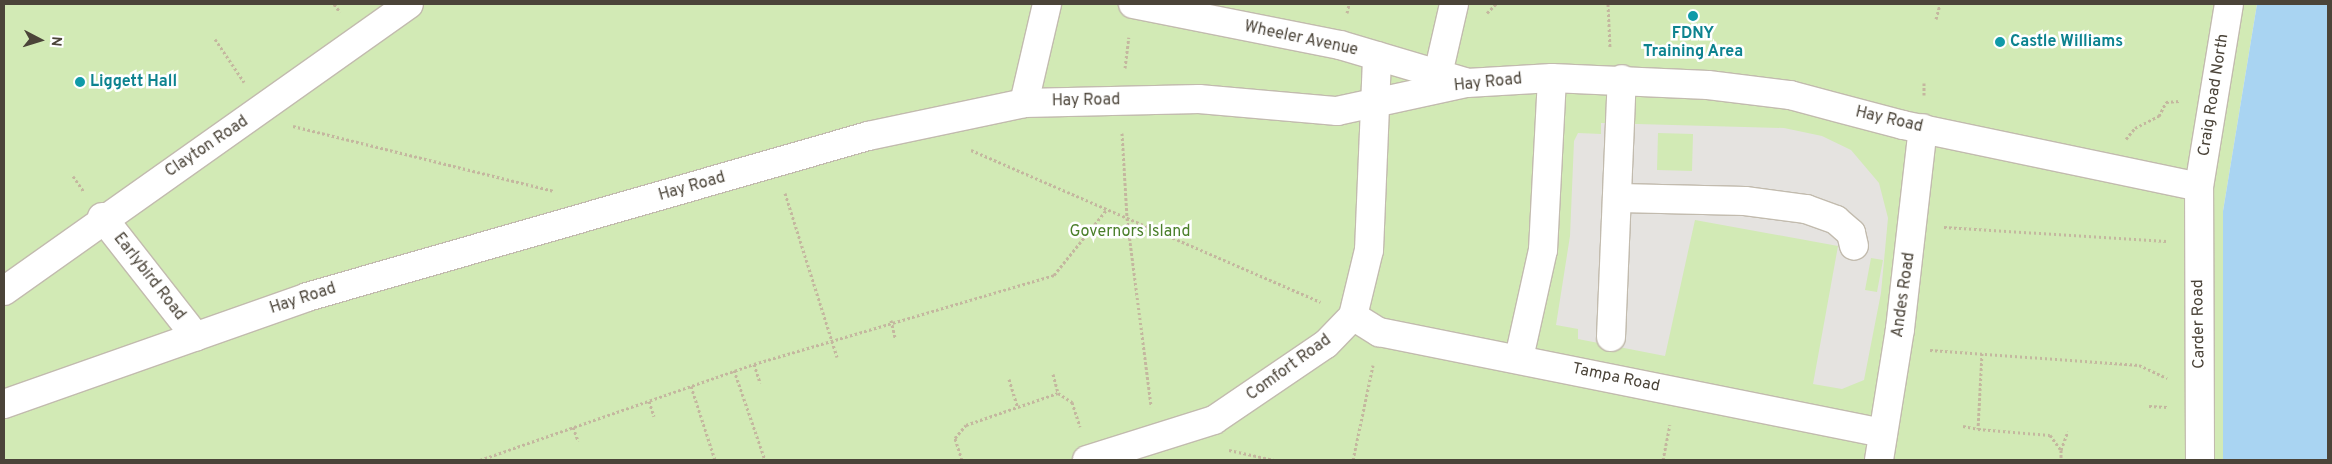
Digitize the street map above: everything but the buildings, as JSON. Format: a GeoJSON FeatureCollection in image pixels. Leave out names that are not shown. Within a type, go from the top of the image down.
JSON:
{"type":"FeatureCollection","features":[{"type":"Feature","properties":{"kind":"street","name":"Clayton Road"},"geometry":{"type":"LineString","coordinates":[[4,291],[102,217],[258,113],[409,4]]}},
{"type":"Feature","properties":{"kind":"street"},"geometry":{"type":"LineString","coordinates":[[1024,102],[1047,4]]}},
{"type":"Feature","properties":{"kind":"street","name":"Wheeler Avenue"},"geometry":{"type":"LineString","coordinates":[[1134,4],[1377,56],[1467,83]]}},
{"type":"Feature","properties":{"kind":"street"},"geometry":{"type":"LineString","coordinates":[[1438,74],[1454,4]]}},
{"type":"Feature","properties":{"kind":"street","name":"Craig Road North"},"geometry":{"type":"LineString","coordinates":[[2199,187],[2229,4]]}},
{"type":"Feature","properties":{"kind":"street"},"geometry":{"type":"LineString","coordinates":[[1353,316],[1369,250],[1377,56]]}},
{"type":"Feature","properties":{"kind":"street"},"geometry":{"type":"LineString","coordinates":[[1520,358],[1543,250],[1552,78]]}},
{"type":"Feature","properties":{"kind":"street","name":"Hay Road"},"geometry":{"type":"LineString","coordinates":[[4,404],[307,297],[868,136],[1024,102],[1198,99],[1337,112],[1467,83],[1552,78],[1617,79],[1790,96],[1923,128],[2199,187]]}},
{"type":"Feature","properties":{"kind":"street"},"geometry":{"type":"LineString","coordinates":[[1611,337],[1620,198],[1622,123],[1617,79]]}},
{"type":"Feature","properties":{"kind":"street","name":"Andes Road"},"geometry":{"type":"LineString","coordinates":[[1879,460],[1897,348],[1923,128]]}},
{"type":"Feature","properties":{"kind":"street","name":"Carder Road"},"geometry":{"type":"LineString","coordinates":[[2199,187],[2200,460]]}},
{"type":"Feature","properties":{"kind":"street"},"geometry":{"type":"LineString","coordinates":[[1620,198],[1745,201],[1806,209],[1836,220],[1850,233],[1854,246]]}},
{"type":"Feature","properties":{"kind":"street","name":"Earlybird Road"},"geometry":{"type":"LineString","coordinates":[[102,217],[196,337]]}},
{"type":"Feature","properties":{"kind":"street","name":"Tampa Road"},"geometry":{"type":"LineString","coordinates":[[1353,316],[1379,332],[1520,358],[1883,433]]}},
{"type":"Feature","properties":{"kind":"street","name":"Comfort Road"},"geometry":{"type":"LineString","coordinates":[[1088,460],[1214,420],[1262,391],[1326,344],[1353,316]]}},
{"type":"Feature","properties":{"kind":"path"},"geometry":{"type":"LineString","coordinates":[[1608,4],[1617,79]]}},
{"type":"Feature","properties":{"kind":"path"},"geometry":{"type":"LineString","coordinates":[[1936,19],[1940,4]]}},
{"type":"Feature","properties":{"kind":"path"},"geometry":{"type":"LineString","coordinates":[[1129,34],[1120,101],[1128,218],[1155,439]]}},
{"type":"Feature","properties":{"kind":"path"},"geometry":{"type":"LineString","coordinates":[[215,39],[258,113],[566,194]]}},
{"type":"Feature","properties":{"kind":"path"},"geometry":{"type":"LineString","coordinates":[[2117,169],[2129,133],[2155,118],[2166,102],[2212,106]]}},
{"type":"Feature","properties":{"kind":"path"},"geometry":{"type":"LineString","coordinates":[[963,146],[1353,316]]}},
{"type":"Feature","properties":{"kind":"path"},"geometry":{"type":"LineString","coordinates":[[775,163],[833,339],[837,357]]}},
{"type":"Feature","properties":{"kind":"path"},"geometry":{"type":"LineString","coordinates":[[480,460],[734,370],[891,320],[1054,275],[1107,209]]}},
{"type":"Feature","properties":{"kind":"path"},"geometry":{"type":"LineString","coordinates":[[1913,225],[2198,242]]}},
{"type":"Feature","properties":{"kind":"path"},"geometry":{"type":"LineString","coordinates":[[891,320],[895,338]]}},
{"type":"Feature","properties":{"kind":"path"},"geometry":{"type":"LineString","coordinates":[[1353,460],[1379,332]]}},
{"type":"Feature","properties":{"kind":"path"},"geometry":{"type":"LineString","coordinates":[[1897,348],[1982,353],[2154,368],[2200,402]]}},
{"type":"Feature","properties":{"kind":"path"},"geometry":{"type":"LineString","coordinates":[[1978,429],[1982,353]]}},
{"type":"Feature","properties":{"kind":"path"},"geometry":{"type":"LineString","coordinates":[[754,364],[760,383]]}},
{"type":"Feature","properties":{"kind":"path"},"geometry":{"type":"LineString","coordinates":[[734,370],[765,460]]}},
{"type":"Feature","properties":{"kind":"path"},"geometry":{"type":"LineString","coordinates":[[1052,374],[1058,393],[1072,402],[1088,460]]}},
{"type":"Feature","properties":{"kind":"path"},"geometry":{"type":"LineString","coordinates":[[1009,379],[1017,406]]}},
{"type":"Feature","properties":{"kind":"path"},"geometry":{"type":"LineString","coordinates":[[691,386],[715,460]]}},
{"type":"Feature","properties":{"kind":"path"},"geometry":{"type":"LineString","coordinates":[[962,460],[955,438],[958,431],[1017,406],[1058,393]]}},
{"type":"Feature","properties":{"kind":"path"},"geometry":{"type":"LineString","coordinates":[[649,400],[654,416]]}},
{"type":"Feature","properties":{"kind":"path"},"geometry":{"type":"LineString","coordinates":[[1963,426],[2050,435],[2061,450]]}},
{"type":"Feature","properties":{"kind":"path"},"geometry":{"type":"LineString","coordinates":[[573,427],[578,441]]}},
{"type":"Feature","properties":{"kind":"path"},"geometry":{"type":"LineString","coordinates":[[1663,460],[1669,430]]}},
{"type":"Feature","properties":{"kind":"path"},"geometry":{"type":"LineString","coordinates":[[2061,460],[2061,450],[2068,431]]}},
{"type":"Feature","properties":{"kind":"path"},"geometry":{"type":"LineString","coordinates":[[2107,460],[2119,460]]}},
{"type":"Feature","properties":{"kind":"green space","name":"Governors Island"},"geometry":{"type":"Polygon","coordinates":[[[4,4],[2257,4],[2223,211],[2223,460],[4,460],[4,4]]]}},
{"type":"Feature","properties":{"kind":"shaded area"},"geometry":{"type":"Polygon","coordinates":[[[1601,123],[1784,128],[1822,136],[1851,150],[1879,183],[1888,218],[1881,293],[1864,380],[1842,389],[1813,384],[1838,246],[1695,220],[1665,356],[1578,339],[1578,329],[1556,325],[1570,236],[1574,141],[1578,133],[1601,134],[1601,123]],[[1658,133],[1657,170],[1692,171],[1693,134],[1658,133]],[[1871,258],[1865,290],[1877,292],[1883,260],[1871,258]]]}},
{"type":"Feature","properties":{"kind":"water"},"geometry":{"type":"Polygon","coordinates":[[[2257,4],[2328,4],[2328,460],[2223,460],[2223,211],[2257,4]]]}},
{"type":"Feature","properties":{"kind":"place","name":"FDNY Training Area"},"geometry":{"type":"Point","coordinates":[1693,16]}},
{"type":"Feature","properties":{"kind":"place","name":"Castle Williams"},"geometry":{"type":"Point","coordinates":[2000,42]}},
{"type":"Feature","properties":{"kind":"place","name":"Liggett Hall"},"geometry":{"type":"Point","coordinates":[80,82]}}]}
